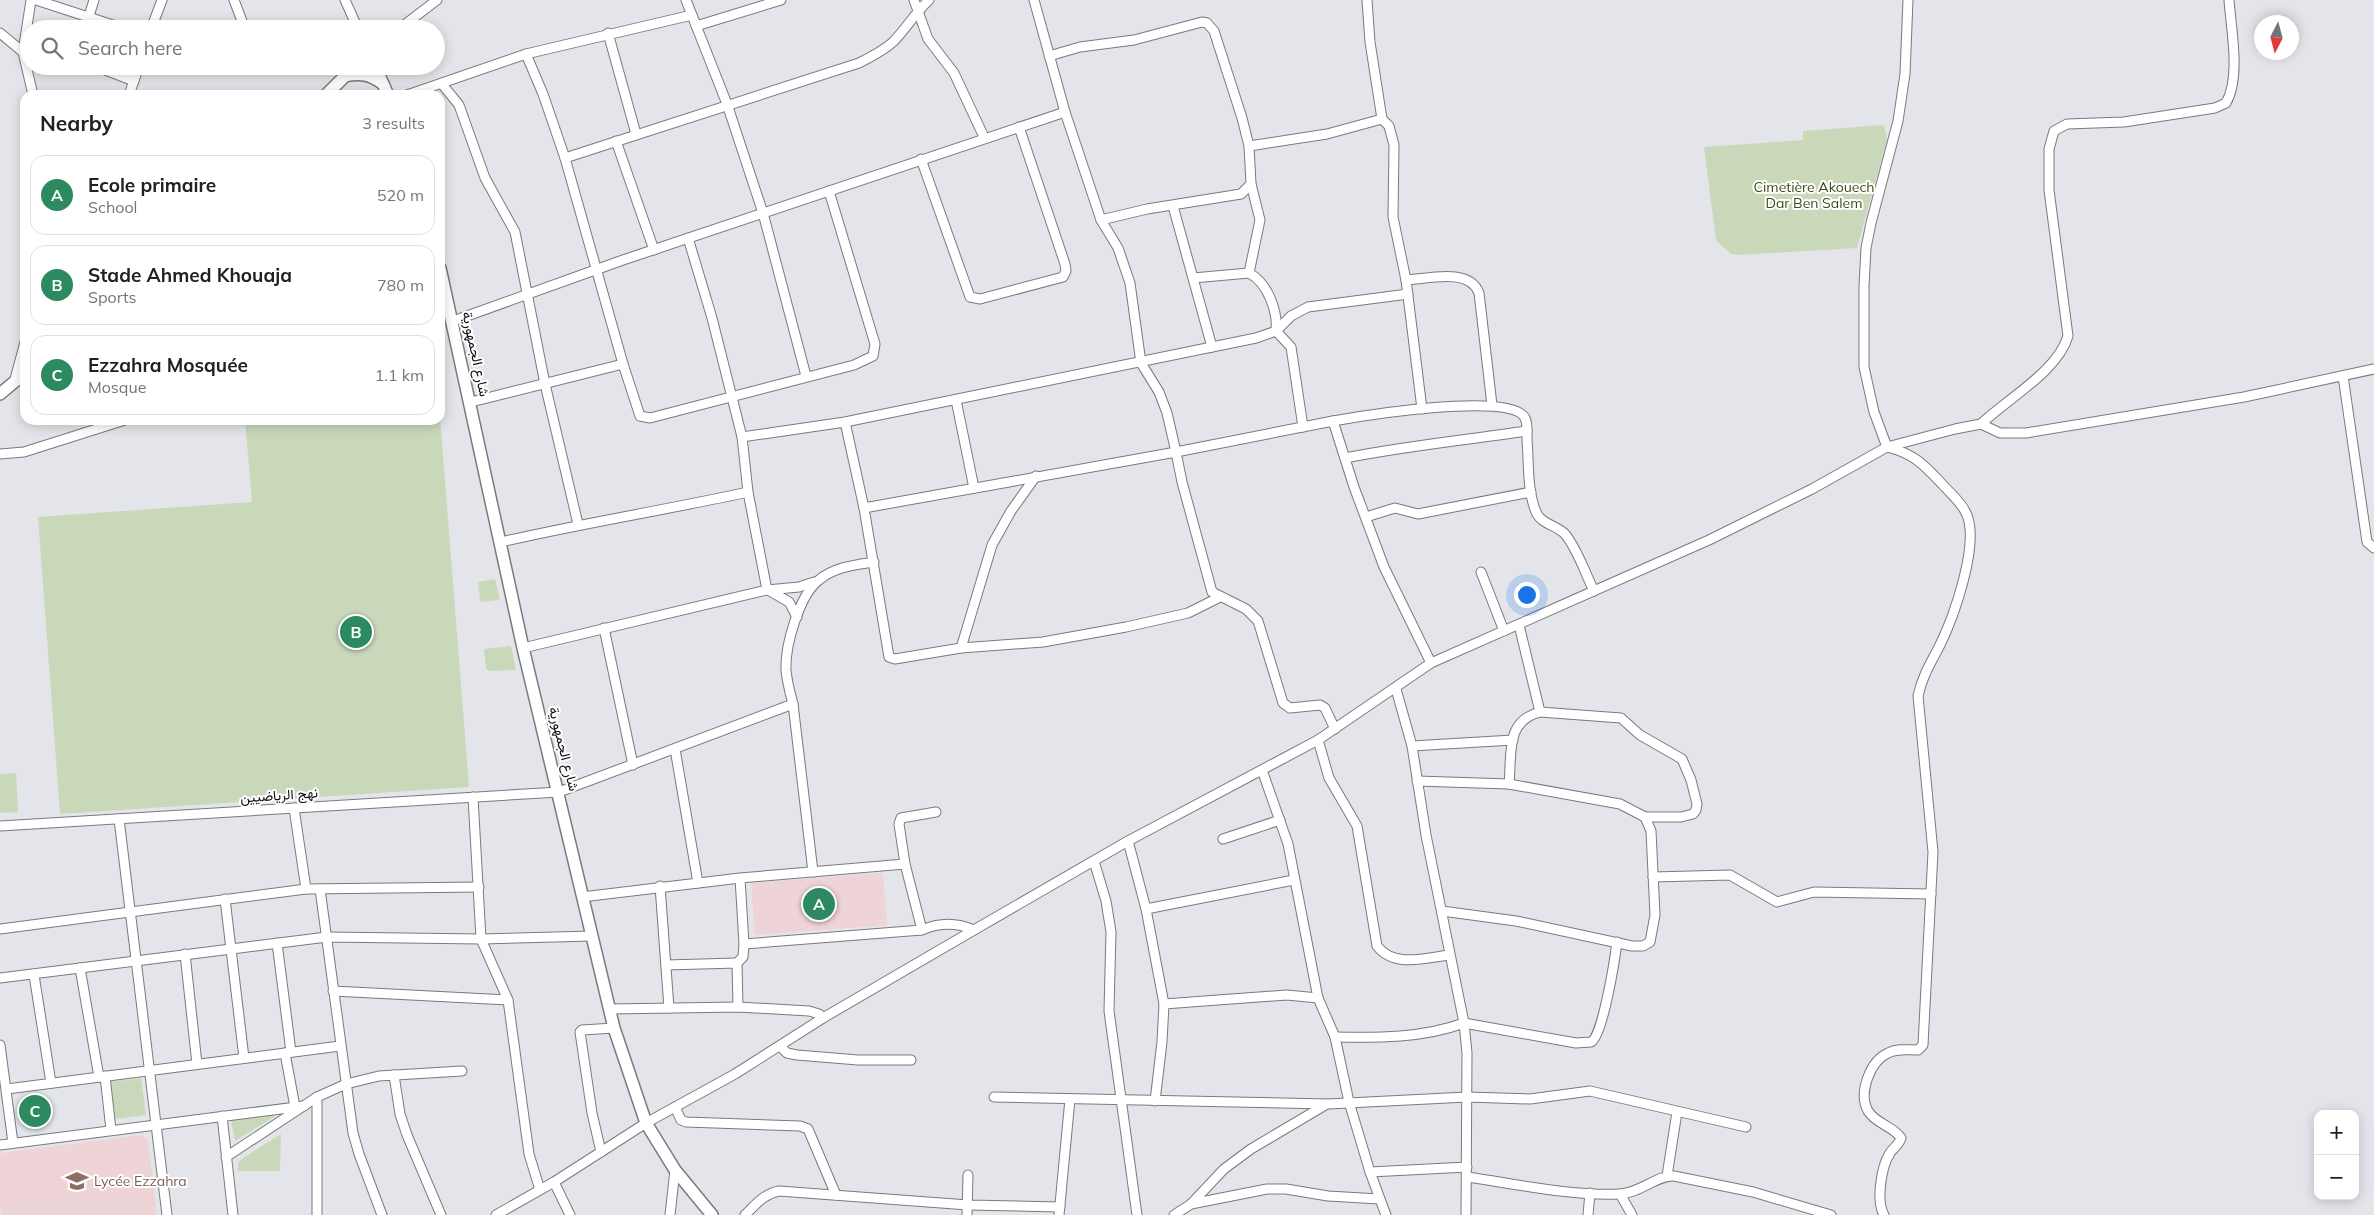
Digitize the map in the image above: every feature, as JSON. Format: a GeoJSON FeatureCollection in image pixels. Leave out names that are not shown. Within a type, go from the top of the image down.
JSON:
{"type":"FeatureCollection","features":[{"type":"Feature","properties":{"kind":"main road"},"geometry":{"type":"LineString","coordinates":[[331,90],[344,76],[349,75]]}},
{"type":"Feature","properties":{"kind":"main road"},"geometry":{"type":"LineString","coordinates":[[369,75],[383,84]]}},
{"type":"Feature","properties":{"kind":"main road"},"geometry":{"type":"LineString","coordinates":[[379,75],[386,90]]}},
{"type":"Feature","properties":{"kind":"main road","name":"شارع الجمهورية"},"geometry":{"type":"LineString","coordinates":[[445,288],[524,648],[614,1028],[646,1123],[674,1170],[712,1215]]}},
{"type":"Feature","properties":{"kind":"main road"},"geometry":{"type":"LineString","coordinates":[[0,394],[20,377]]}},
{"type":"Feature","properties":{"kind":"street"},"geometry":{"type":"LineString","coordinates":[[29,20],[31,0]]}},
{"type":"Feature","properties":{"kind":"street"},"geometry":{"type":"LineString","coordinates":[[36,0],[100,20]]}},
{"type":"Feature","properties":{"kind":"street"},"geometry":{"type":"LineString","coordinates":[[89,16],[94,0]]}},
{"type":"Feature","properties":{"kind":"street"},"geometry":{"type":"LineString","coordinates":[[154,20],[162,0]]}},
{"type":"Feature","properties":{"kind":"street"},"geometry":{"type":"LineString","coordinates":[[234,0],[242,20]]}},
{"type":"Feature","properties":{"kind":"street"},"geometry":{"type":"LineString","coordinates":[[345,0],[354,20]]}},
{"type":"Feature","properties":{"kind":"street"},"geometry":{"type":"LineString","coordinates":[[411,20],[437,0]]}},
{"type":"Feature","properties":{"kind":"street"},"geometry":{"type":"LineString","coordinates":[[686,0],[727,104],[763,213],[806,376]]}},
{"type":"Feature","properties":{"kind":"street"},"geometry":{"type":"LineString","coordinates":[[696,26],[780,0]]}},
{"type":"Feature","properties":{"kind":"street"},"geometry":{"type":"LineString","coordinates":[[914,0],[928,39],[954,74],[984,138]]}},
{"type":"Feature","properties":{"kind":"street"},"geometry":{"type":"LineString","coordinates":[[565,158],[727,104],[859,63],[880,52],[894,41],[917,11],[929,0]]}},
{"type":"Feature","properties":{"kind":"street"},"geometry":{"type":"LineString","coordinates":[[1034,0],[1065,112],[1101,220],[1118,248],[1130,283],[1141,363],[1159,392],[1167,413],[1210,589],[1220,597],[1246,609],[1258,622],[1280,699],[1284,705],[1290,708],[1320,704],[1335,730]]}},
{"type":"Feature","properties":{"kind":"street"},"geometry":{"type":"LineString","coordinates":[[1367,0],[1370,42],[1382,119],[1389,126],[1394,145],[1392,204],[1406,280],[1422,409]]}},
{"type":"Feature","properties":{"kind":"street"},"geometry":{"type":"LineString","coordinates":[[1887,447],[1874,412],[1864,367],[1864,286],[1871,223],[1898,121],[1905,74],[1908,0]]}},
{"type":"Feature","properties":{"kind":"street"},"geometry":{"type":"LineString","coordinates":[[496,1215],[554,1182],[646,1123],[780,1046],[823,1018],[974,930],[1128,841],[1335,730],[1431,664],[1594,591],[1804,493],[1887,447],[1981,424],[2047,368],[2065,346],[2068,336],[2050,190],[2050,149],[2054,131],[2067,124],[2124,122],[2215,108],[2226,103],[2230,96],[2233,61],[2229,0]]}},
{"type":"Feature","properties":{"kind":"street"},"geometry":{"type":"LineString","coordinates":[[423,90],[526,54],[608,33],[692,15]]}},
{"type":"Feature","properties":{"kind":"street"},"geometry":{"type":"LineString","coordinates":[[1048,56],[1080,47],[1134,40],[1207,23],[1214,31],[1223,56],[1249,146],[1251,184],[1260,220],[1249,273]]}},
{"type":"Feature","properties":{"kind":"street"},"geometry":{"type":"LineString","coordinates":[[0,32],[20,49]]}},
{"type":"Feature","properties":{"kind":"street"},"geometry":{"type":"LineString","coordinates":[[608,33],[636,134]]}},
{"type":"Feature","properties":{"kind":"street"},"geometry":{"type":"LineString","coordinates":[[526,54],[543,94],[565,158],[622,364],[637,412],[644,418],[868,360],[875,351],[829,191]]}},
{"type":"Feature","properties":{"kind":"street"},"geometry":{"type":"LineString","coordinates":[[30,75],[34,90]]}},
{"type":"Feature","properties":{"kind":"street"},"geometry":{"type":"LineString","coordinates":[[118,75],[134,81]]}},
{"type":"Feature","properties":{"kind":"street"},"geometry":{"type":"LineString","coordinates":[[131,90],[136,75]]}},
{"type":"Feature","properties":{"kind":"street"},"geometry":{"type":"LineString","coordinates":[[442,84],[459,105],[485,178],[512,223],[545,384],[578,524]]}},
{"type":"Feature","properties":{"kind":"street"},"geometry":{"type":"LineString","coordinates":[[453,321],[688,238],[1065,112]]}},
{"type":"Feature","properties":{"kind":"street"},"geometry":{"type":"LineString","coordinates":[[1249,146],[1327,134],[1382,119]]}},
{"type":"Feature","properties":{"kind":"street"},"geometry":{"type":"LineString","coordinates":[[921,159],[970,297],[980,299],[1063,277],[1066,271],[1065,264],[1019,127]]}},
{"type":"Feature","properties":{"kind":"street"},"geometry":{"type":"LineString","coordinates":[[616,141],[654,250]]}},
{"type":"Feature","properties":{"kind":"street"},"geometry":{"type":"LineString","coordinates":[[1101,220],[1147,209],[1241,194],[1251,184]]}},
{"type":"Feature","properties":{"kind":"street"},"geometry":{"type":"LineString","coordinates":[[1173,206],[1212,347]]}},
{"type":"Feature","properties":{"kind":"street"},"geometry":{"type":"LineString","coordinates":[[688,238],[733,396],[742,437],[748,492],[767,590],[788,602],[797,617]]}},
{"type":"Feature","properties":{"kind":"street"},"geometry":{"type":"LineString","coordinates":[[1193,278],[1249,273],[1261,284],[1274,306],[1276,332],[1291,347],[1303,427]]}},
{"type":"Feature","properties":{"kind":"street"},"geometry":{"type":"LineString","coordinates":[[1406,280],[1464,278],[1475,284],[1479,293],[1492,405]]}},
{"type":"Feature","properties":{"kind":"street"},"geometry":{"type":"LineString","coordinates":[[742,437],[845,422],[1141,363],[1276,332],[1291,316],[1308,307],[1408,294]]}},
{"type":"Feature","properties":{"kind":"street"},"geometry":{"type":"LineString","coordinates":[[14,383],[20,361]]}},
{"type":"Feature","properties":{"kind":"street"},"geometry":{"type":"LineString","coordinates":[[471,402],[622,364]]}},
{"type":"Feature","properties":{"kind":"street"},"geometry":{"type":"LineString","coordinates":[[1981,424],[2000,433],[2026,433],[2244,397],[2374,369]]}},
{"type":"Feature","properties":{"kind":"street"},"geometry":{"type":"LineString","coordinates":[[2343,376],[2367,542],[2374,548]]}},
{"type":"Feature","properties":{"kind":"street"},"geometry":{"type":"LineString","coordinates":[[956,400],[974,488]]}},
{"type":"Feature","properties":{"kind":"street"},"geometry":{"type":"LineString","coordinates":[[864,508],[1333,422],[1422,409],[1492,405],[1508,407],[1523,415],[1527,431],[1530,492],[1539,516],[1560,529],[1569,540],[1594,591]]}},
{"type":"Feature","properties":{"kind":"street"},"geometry":{"type":"LineString","coordinates":[[845,422],[864,508],[889,657],[895,659],[961,648],[1043,642],[1126,627],[1188,613],[1220,597]]}},
{"type":"Feature","properties":{"kind":"street"},"geometry":{"type":"LineString","coordinates":[[1333,422],[1344,458],[1384,567],[1431,664]]}},
{"type":"Feature","properties":{"kind":"street"},"geometry":{"type":"LineString","coordinates":[[0,454],[24,452],[109,425]]}},
{"type":"Feature","properties":{"kind":"street"},"geometry":{"type":"LineString","coordinates":[[1344,458],[1404,446],[1442,444],[1527,431]]}},
{"type":"Feature","properties":{"kind":"street"},"geometry":{"type":"LineString","coordinates":[[1884,1215],[1881,1200],[1884,1170],[1887,1160],[1900,1141],[1900,1137],[1878,1122],[1868,1111],[1866,1085],[1874,1065],[1887,1053],[1918,1050],[1922,1047],[1933,852],[1918,696],[1921,680],[1939,647],[1952,614],[1969,551],[1970,522],[1960,504],[1918,459],[1905,452],[1887,447]]}},
{"type":"Feature","properties":{"kind":"street"},"geometry":{"type":"LineString","coordinates":[[961,648],[992,545],[1036,476]]}},
{"type":"Feature","properties":{"kind":"street"},"geometry":{"type":"LineString","coordinates":[[501,542],[578,524],[664,510],[748,492]]}},
{"type":"Feature","properties":{"kind":"street"},"geometry":{"type":"LineString","coordinates":[[1366,517],[1395,508],[1418,514],[1530,492]]}},
{"type":"Feature","properties":{"kind":"street"},"geometry":{"type":"LineString","coordinates":[[524,648],[767,590],[799,587],[846,566],[874,562]]}},
{"type":"Feature","properties":{"kind":"street"},"geometry":{"type":"LineString","coordinates":[[1481,572],[1504,631]]}},
{"type":"Feature","properties":{"kind":"street"},"geometry":{"type":"LineString","coordinates":[[813,872],[793,704],[786,669],[797,617],[804,599],[819,579]]}},
{"type":"Feature","properties":{"kind":"street"},"geometry":{"type":"LineString","coordinates":[[1519,625],[1540,712]]}},
{"type":"Feature","properties":{"kind":"street"},"geometry":{"type":"LineString","coordinates":[[604,628],[633,765]]}},
{"type":"Feature","properties":{"kind":"street"},"geometry":{"type":"LineString","coordinates":[[1396,689],[1412,746],[1449,955],[1464,1023],[1467,1053],[1466,1215]]}},
{"type":"Feature","properties":{"kind":"street","name":"نهج الرياضيين"},"geometry":{"type":"LineString","coordinates":[[0,826],[559,792],[793,704]]}},
{"type":"Feature","properties":{"kind":"street"},"geometry":{"type":"LineString","coordinates":[[1417,781],[1509,784],[1620,804],[1645,816],[1681,817],[1693,814],[1697,804],[1692,780],[1682,759],[1640,735],[1621,718],[1540,712],[1520,720],[1513,740],[1509,784]]}},
{"type":"Feature","properties":{"kind":"street"},"geometry":{"type":"LineString","coordinates":[[1318,740],[1329,778],[1356,826],[1377,946],[1389,957],[1399,960],[1449,955]]}},
{"type":"Feature","properties":{"kind":"street"},"geometry":{"type":"LineString","coordinates":[[1412,746],[1513,740]]}},
{"type":"Feature","properties":{"kind":"street"},"geometry":{"type":"LineString","coordinates":[[675,749],[698,883]]}},
{"type":"Feature","properties":{"kind":"street"},"geometry":{"type":"LineString","coordinates":[[1262,770],[1288,844],[1318,998],[1335,1037],[1349,1102],[1370,1172],[1386,1215]]}},
{"type":"Feature","properties":{"kind":"street"},"geometry":{"type":"LineString","coordinates":[[473,797],[481,939],[508,1000],[528,1154],[540,1190]]}},
{"type":"Feature","properties":{"kind":"street"},"geometry":{"type":"LineString","coordinates":[[294,808],[306,889]]}},
{"type":"Feature","properties":{"kind":"street"},"geometry":{"type":"LineString","coordinates":[[922,930],[905,864],[899,824],[901,818],[936,812]]}},
{"type":"Feature","properties":{"kind":"street"},"geometry":{"type":"LineString","coordinates":[[1442,911],[1516,921],[1638,946],[1647,945],[1650,942],[1655,915],[1651,831],[1645,816]]}},
{"type":"Feature","properties":{"kind":"street"},"geometry":{"type":"LineString","coordinates":[[119,819],[167,1215]]}},
{"type":"Feature","properties":{"kind":"street"},"geometry":{"type":"LineString","coordinates":[[1223,839],[1280,820]]}},
{"type":"Feature","properties":{"kind":"street"},"geometry":{"type":"LineString","coordinates":[[1128,841],[1146,909],[1164,1004],[1162,1042],[1154,1101]]}},
{"type":"Feature","properties":{"kind":"street"},"geometry":{"type":"LineString","coordinates":[[1094,861],[1106,901],[1111,932],[1109,1011],[1137,1215]]}},
{"type":"Feature","properties":{"kind":"street"},"geometry":{"type":"LineString","coordinates":[[582,897],[660,886],[905,864]]}},
{"type":"Feature","properties":{"kind":"street"},"geometry":{"type":"LineString","coordinates":[[1653,877],[1730,875],[1777,902],[1814,892],[1931,894]]}},
{"type":"Feature","properties":{"kind":"street"},"geometry":{"type":"LineString","coordinates":[[738,1007],[737,963],[744,952],[740,878]]}},
{"type":"Feature","properties":{"kind":"street"},"geometry":{"type":"LineString","coordinates":[[1146,909],[1294,880]]}},
{"type":"Feature","properties":{"kind":"street"},"geometry":{"type":"LineString","coordinates":[[660,886],[669,1008]]}},
{"type":"Feature","properties":{"kind":"street"},"geometry":{"type":"LineString","coordinates":[[0,930],[306,889],[479,888]]}},
{"type":"Feature","properties":{"kind":"street"},"geometry":{"type":"LineString","coordinates":[[320,889],[332,991],[358,1154],[382,1215]]}},
{"type":"Feature","properties":{"kind":"street"},"geometry":{"type":"LineString","coordinates":[[225,899],[244,1058]]}},
{"type":"Feature","properties":{"kind":"street"},"geometry":{"type":"LineString","coordinates":[[744,944],[922,930],[946,923],[961,924],[974,930]]}},
{"type":"Feature","properties":{"kind":"street"},"geometry":{"type":"LineString","coordinates":[[0,978],[327,937],[481,939],[592,936]]}},
{"type":"Feature","properties":{"kind":"street"},"geometry":{"type":"LineString","coordinates":[[1335,1037],[1382,1038],[1449,1029],[1464,1023],[1576,1042],[1593,1041],[1608,996],[1618,942]]}},
{"type":"Feature","properties":{"kind":"street"},"geometry":{"type":"LineString","coordinates":[[277,943],[288,1052],[300,1106]]}},
{"type":"Feature","properties":{"kind":"street"},"geometry":{"type":"LineString","coordinates":[[185,954],[197,1064]]}},
{"type":"Feature","properties":{"kind":"street"},"geometry":{"type":"LineString","coordinates":[[666,965],[737,963]]}},
{"type":"Feature","properties":{"kind":"street"},"geometry":{"type":"LineString","coordinates":[[80,968],[111,1130]]}},
{"type":"Feature","properties":{"kind":"street"},"geometry":{"type":"LineString","coordinates":[[34,975],[51,1083]]}},
{"type":"Feature","properties":{"kind":"street"},"geometry":{"type":"LineString","coordinates":[[332,991],[508,1000]]}},
{"type":"Feature","properties":{"kind":"street"},"geometry":{"type":"LineString","coordinates":[[1164,1004],[1287,995],[1318,998]]}},
{"type":"Feature","properties":{"kind":"street"},"geometry":{"type":"LineString","coordinates":[[610,1010],[738,1007],[809,1011],[819,1014],[823,1018]]}},
{"type":"Feature","properties":{"kind":"street"},"geometry":{"type":"LineString","coordinates":[[601,1152],[592,1113],[580,1032],[589,1029],[614,1028]]}},
{"type":"Feature","properties":{"kind":"street"},"geometry":{"type":"LineString","coordinates":[[0,1045],[13,1143]]}},
{"type":"Feature","properties":{"kind":"street"},"geometry":{"type":"LineString","coordinates":[[7,1089],[340,1046]]}},
{"type":"Feature","properties":{"kind":"street"},"geometry":{"type":"LineString","coordinates":[[780,1046],[787,1053],[797,1055],[858,1060],[911,1060]]}},
{"type":"Feature","properties":{"kind":"street"},"geometry":{"type":"LineString","coordinates":[[226,1157],[300,1106],[346,1084],[379,1076],[462,1071]]}},
{"type":"Feature","properties":{"kind":"street"},"geometry":{"type":"LineString","coordinates":[[394,1076],[400,1114],[440,1215]]}},
{"type":"Feature","properties":{"kind":"street"},"geometry":{"type":"LineString","coordinates":[[994,1097],[1328,1104],[1467,1096],[1530,1099],[1590,1092],[1746,1127]]}},
{"type":"Feature","properties":{"kind":"street"},"geometry":{"type":"LineString","coordinates":[[317,1097],[317,1215]]}},
{"type":"Feature","properties":{"kind":"street"},"geometry":{"type":"LineString","coordinates":[[745,1215],[762,1198],[770,1193],[779,1191],[836,1195],[967,1210],[1059,1211],[1070,1099]]}},
{"type":"Feature","properties":{"kind":"street"},"geometry":{"type":"LineString","coordinates":[[1174,1215],[1191,1204],[1224,1170],[1251,1149],[1328,1104]]}},
{"type":"Feature","properties":{"kind":"street"},"geometry":{"type":"LineString","coordinates":[[0,1145],[300,1106]]}},
{"type":"Feature","properties":{"kind":"street"},"geometry":{"type":"LineString","coordinates":[[675,1107],[681,1120],[686,1122],[800,1126],[808,1129],[836,1195]]}},
{"type":"Feature","properties":{"kind":"street"},"geometry":{"type":"LineString","coordinates":[[1667,1176],[1677,1112]]}},
{"type":"Feature","properties":{"kind":"street"},"geometry":{"type":"LineString","coordinates":[[222,1116],[233,1215]]}},
{"type":"Feature","properties":{"kind":"street"},"geometry":{"type":"LineString","coordinates":[[1370,1172],[1467,1167]]}},
{"type":"Feature","properties":{"kind":"street"},"geometry":{"type":"LineString","coordinates":[[670,1215],[674,1170]]}},
{"type":"Feature","properties":{"kind":"street"},"geometry":{"type":"LineString","coordinates":[[967,1210],[968,1175]]}},
{"type":"Feature","properties":{"kind":"street"},"geometry":{"type":"LineString","coordinates":[[1467,1177],[1590,1193],[1620,1194],[1640,1190],[1667,1176],[1752,1192],[1831,1215]]}},
{"type":"Feature","properties":{"kind":"street"},"geometry":{"type":"LineString","coordinates":[[554,1182],[570,1215]]}},
{"type":"Feature","properties":{"kind":"street"},"geometry":{"type":"LineString","coordinates":[[1191,1204],[1267,1189],[1286,1189],[1328,1196],[1379,1199]]}},
{"type":"Feature","properties":{"kind":"street"},"geometry":{"type":"LineString","coordinates":[[1588,1215],[1590,1193]]}},
{"type":"Feature","properties":{"kind":"street"},"geometry":{"type":"LineString","coordinates":[[1620,1194],[1632,1215]]}},
{"type":"Feature","properties":{"kind":"shaded area"},"geometry":{"type":"Polygon","coordinates":[[[883,873],[887,925],[755,935],[751,883],[883,873]]]}},
{"type":"Feature","properties":{"kind":"shaded area","name":"Lycée Ezzahra"},"geometry":{"type":"Polygon","coordinates":[[[142,1135],[148,1140],[157,1215],[2,1215],[0,1210],[0,1153],[142,1135]]]}},
{"type":"Feature","properties":{"kind":"green space","name":"Cimetière Akouech Dar Ben Salem"},"geometry":{"type":"Polygon","coordinates":[[[1884,125],[1887,140],[1857,248],[1739,255],[1731,254],[1716,240],[1704,147],[1803,140],[1803,131],[1884,125]]]}},
{"type":"Feature","properties":{"kind":"green space"},"geometry":{"type":"Polygon","coordinates":[[[245,425],[441,425],[469,787],[60,814],[38,517],[252,502],[245,425]]]}},
{"type":"Feature","properties":{"kind":"green space"},"geometry":{"type":"Polygon","coordinates":[[[495,579],[500,600],[480,602],[478,582],[495,579]]]}},
{"type":"Feature","properties":{"kind":"green space"},"geometry":{"type":"Polygon","coordinates":[[[511,646],[516,670],[489,671],[486,669],[484,649],[511,646]]]}},
{"type":"Feature","properties":{"kind":"green space"},"geometry":{"type":"Polygon","coordinates":[[[16,773],[18,812],[0,813],[0,774],[16,773]]]}},
{"type":"Feature","properties":{"kind":"green space"},"geometry":{"type":"Polygon","coordinates":[[[141,1078],[146,1115],[115,1119],[110,1082],[141,1078]]]}},
{"type":"Feature","properties":{"kind":"green space"},"geometry":{"type":"Polygon","coordinates":[[[274,1114],[274,1117],[235,1141],[231,1120],[274,1114]]]}},
{"type":"Feature","properties":{"kind":"green space"},"geometry":{"type":"Polygon","coordinates":[[[281,1134],[280,1171],[238,1171],[238,1163],[243,1158],[281,1134]]]}},
{"type":"Feature","properties":{"kind":"place","name":"Stade Ahmed Khouaja"},"geometry":{"type":"Point","coordinates":[356,632]}},
{"type":"Feature","properties":{"kind":"place","name":"Ecole primaire"},"geometry":{"type":"Point","coordinates":[819,904]}},
{"type":"Feature","properties":{"kind":"place","name":"Ezzahra Mosquée"},"geometry":{"type":"Point","coordinates":[35,1111]}},
{"type":"Feature","properties":{"kind":"place","name":"Lycée Ezzahra"},"geometry":{"type":"Point","coordinates":[77,1181]}}]}
